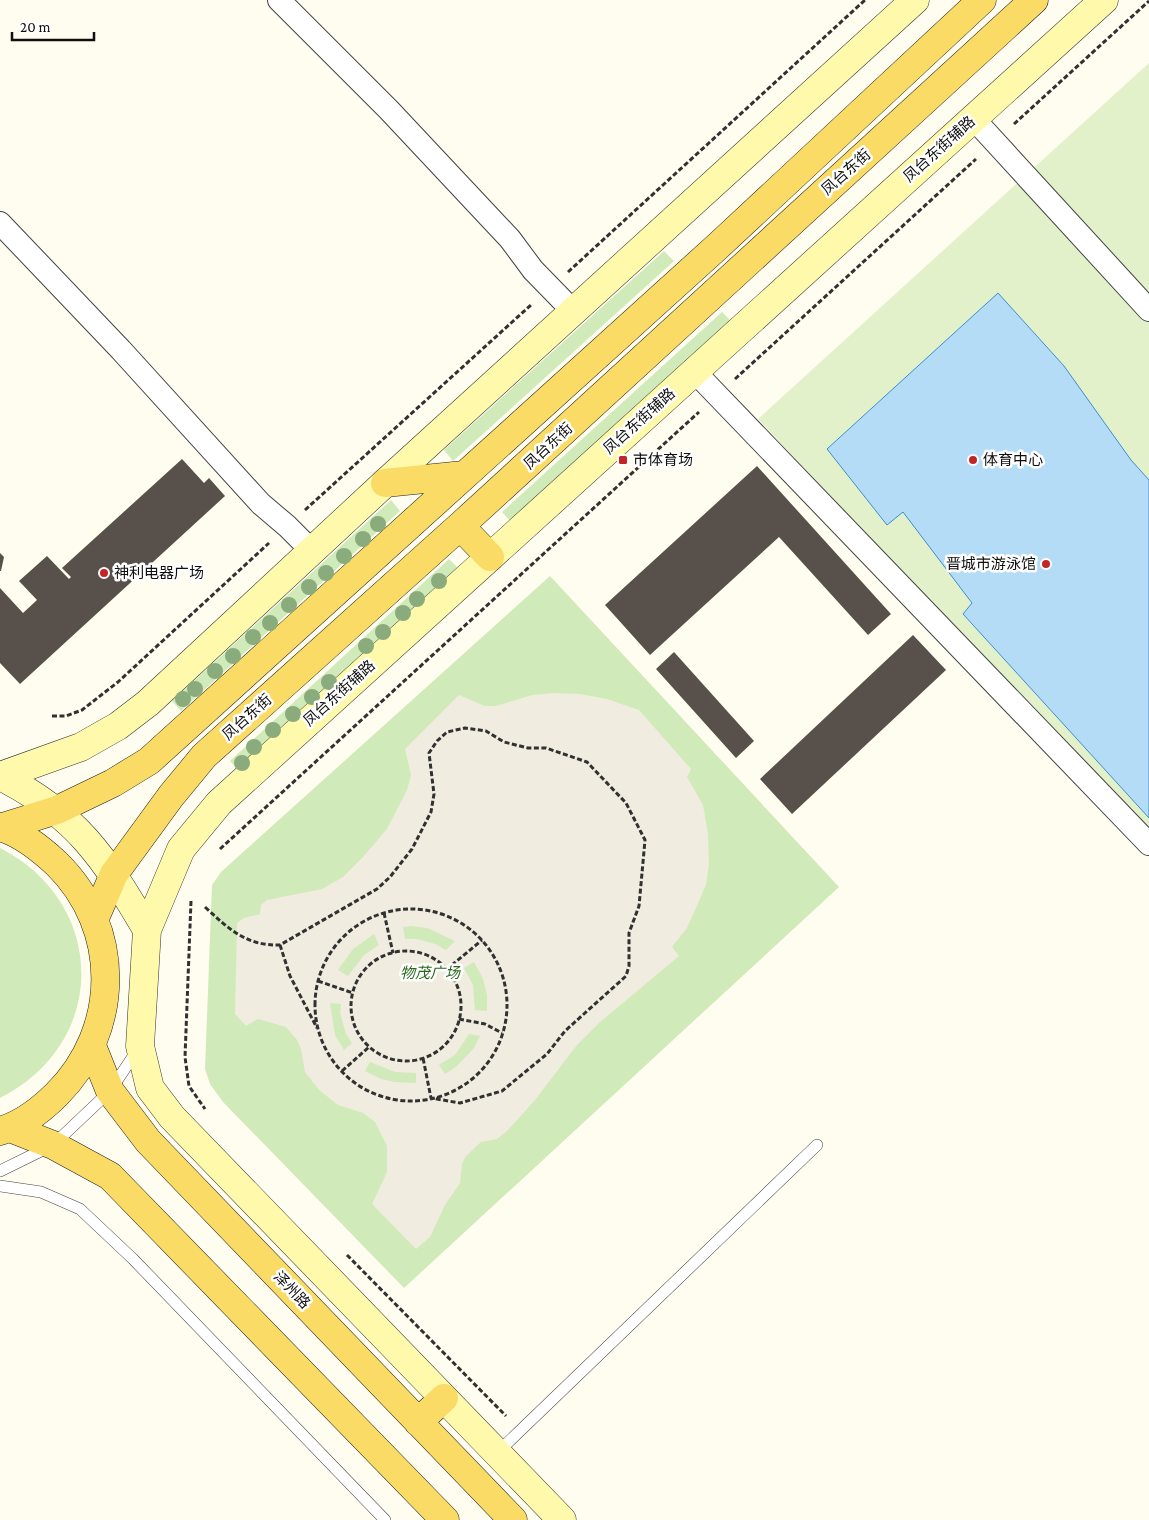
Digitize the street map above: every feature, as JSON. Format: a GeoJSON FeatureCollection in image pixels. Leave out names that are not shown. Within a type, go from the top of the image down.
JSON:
{"type":"FeatureCollection","features":[{"type":"Feature","properties":{"kind":"main road"},"geometry":{"type":"LineString","coordinates":[[0,776],[82,747],[118,726],[148,703],[385,483],[915,0]]}},
{"type":"Feature","properties":{"kind":"main road"},"geometry":{"type":"LineString","coordinates":[[2,827],[57,810],[113,783],[149,761],[718,246],[982,0]]}},
{"type":"Feature","properties":{"kind":"main road","name":"凤台东街"},"geometry":{"type":"LineString","coordinates":[[94,918],[114,874],[171,796],[204,756],[460,526],[1034,0]]}},
{"type":"Feature","properties":{"kind":"main road","name":"凤台东街辅路"},"geometry":{"type":"LineString","coordinates":[[147,930],[181,848],[219,803],[1104,0]]}},
{"type":"Feature","properties":{"kind":"main road"},"geometry":{"type":"LineString","coordinates":[[385,483],[464,475]]}},
{"type":"Feature","properties":{"kind":"main road"},"geometry":{"type":"LineString","coordinates":[[460,526],[490,556]]}},
{"type":"Feature","properties":{"kind":"main road"},"geometry":{"type":"LineString","coordinates":[[0,776],[30,791],[57,810],[93,846],[114,874],[147,930],[140,1046],[150,1088],[172,1117],[562,1520]]}},
{"type":"Feature","properties":{"kind":"main road"},"geometry":{"type":"LineString","coordinates":[[2,827],[41,849],[73,880],[94,918],[105,960],[104,1004],[92,1046],[71,1080],[43,1108],[5,1130]]}},
{"type":"Feature","properties":{"kind":"main road","name":"泽州路"},"geometry":{"type":"LineString","coordinates":[[92,1046],[110,1091],[148,1141],[513,1520]]}},
{"type":"Feature","properties":{"kind":"main road"},"geometry":{"type":"LineString","coordinates":[[5,1130],[53,1145],[110,1176],[445,1520]]}},
{"type":"Feature","properties":{"kind":"main road"},"geometry":{"type":"LineString","coordinates":[[418,1422],[444,1398]]}},
{"type":"Feature","properties":{"kind":"street"},"geometry":{"type":"LineString","coordinates":[[279,0],[396,117],[510,239],[533,270],[573,311]]}},
{"type":"Feature","properties":{"kind":"street"},"geometry":{"type":"LineString","coordinates":[[973,118],[1149,310]]}},
{"type":"Feature","properties":{"kind":"street"},"geometry":{"type":"LineString","coordinates":[[0,223],[121,350],[261,504],[288,526],[312,551]]}},
{"type":"Feature","properties":{"kind":"street"},"geometry":{"type":"LineString","coordinates":[[694,371],[1149,844]]}},
{"type":"Feature","properties":{"kind":"lane"},"geometry":{"type":"LineString","coordinates":[[0,1171],[53,1145],[110,1091],[140,1046]]}},
{"type":"Feature","properties":{"kind":"lane"},"geometry":{"type":"LineString","coordinates":[[497,1453],[817,1145]]}},
{"type":"Feature","properties":{"kind":"lane"},"geometry":{"type":"LineString","coordinates":[[0,1186],[41,1192],[80,1209],[133,1259],[385,1520]]}},
{"type":"Feature","properties":{"kind":"path"},"geometry":{"type":"LineString","coordinates":[[52,716],[66,716],[82,710],[118,682],[865,0]]}},
{"type":"Feature","properties":{"kind":"path"},"geometry":{"type":"LineString","coordinates":[[216,853],[1149,1]]}},
{"type":"Feature","properties":{"kind":"path"},"geometry":{"type":"LineString","coordinates":[[205,907],[236,935],[269,945],[280,945],[371,894],[390,877],[412,849],[430,812],[434,794],[430,753],[437,741],[447,732],[465,728],[486,731],[504,742],[528,748],[546,748],[587,762],[626,803],[645,840],[639,906],[629,933],[629,966],[626,976],[565,1031],[547,1054],[502,1091],[460,1103],[431,1098]]}},
{"type":"Feature","properties":{"kind":"path"},"geometry":{"type":"LineString","coordinates":[[191,898],[185,1057],[189,1086],[210,1116]]}},
{"type":"Feature","properties":{"kind":"path"},"geometry":{"type":"LineString","coordinates":[[280,945],[290,976],[318,1030],[327,1052],[342,1072],[356,1084],[374,1094],[392,1099],[412,1101],[431,1098],[450,1092],[468,1082],[483,1068],[494,1052],[502,1033],[506,1014],[506,994],[496,962],[482,940],[466,926],[447,916],[426,910],[405,909],[384,913],[361,923],[342,938],[327,958],[318,981],[315,1005],[318,1030]]}},
{"type":"Feature","properties":{"kind":"path"},"geometry":{"type":"LineString","coordinates":[[384,913],[393,953]]}},
{"type":"Feature","properties":{"kind":"path"},"geometry":{"type":"LineString","coordinates":[[446,970],[482,940]]}},
{"type":"Feature","properties":{"kind":"path"},"geometry":{"type":"LineString","coordinates":[[415,952],[429,956],[446,970],[458,989],[461,1004],[459,1019],[454,1033],[445,1044],[435,1053],[409,1061],[395,1060],[382,1056],[369,1047],[355,1027],[352,1014],[353,993],[362,974],[372,963],[393,953],[415,952]]}},
{"type":"Feature","properties":{"kind":"path"},"geometry":{"type":"LineString","coordinates":[[318,981],[353,993]]}},
{"type":"Feature","properties":{"kind":"path"},"geometry":{"type":"LineString","coordinates":[[459,1019],[485,1024],[502,1033]]}},
{"type":"Feature","properties":{"kind":"path"},"geometry":{"type":"LineString","coordinates":[[342,1072],[369,1047]]}},
{"type":"Feature","properties":{"kind":"path"},"geometry":{"type":"LineString","coordinates":[[422,1058],[431,1098]]}},
{"type":"Feature","properties":{"kind":"path"},"geometry":{"type":"LineString","coordinates":[[341,1249],[521,1431]]}},
{"type":"Feature","properties":{"kind":"green space","name":"体育中心"},"geometry":{"type":"Polygon","coordinates":[[[1149,63],[1149,836],[758,419],[1149,63]]]}},
{"type":"Feature","properties":{"kind":"green space"},"geometry":{"type":"Polygon","coordinates":[[[664,251],[674,261],[453,461],[444,450],[664,251]]]}},
{"type":"Feature","properties":{"kind":"green space"},"geometry":{"type":"Polygon","coordinates":[[[722,312],[731,321],[510,521],[502,512],[722,312]]]}},
{"type":"Feature","properties":{"kind":"green space"},"geometry":{"type":"Polygon","coordinates":[[[391,500],[400,511],[181,711],[172,701],[391,500]]]}},
{"type":"Feature","properties":{"kind":"green space"},"geometry":{"type":"Polygon","coordinates":[[[449,559],[460,570],[240,772],[230,761],[449,559]]]}},
{"type":"Feature","properties":{"kind":"green space","name":"物茂广场"},"geometry":{"type":"Polygon","coordinates":[[[550,576],[839,887],[404,1288],[223,1102],[210,1084],[205,1069],[212,885],[221,872],[550,576]]]}},
{"type":"Feature","properties":{"kind":"green space"},"geometry":{"type":"Polygon","coordinates":[[[0,848],[35,872],[61,903],[76,937],[81,973],[76,1009],[61,1043],[36,1074],[0,1098],[0,848]]]}},
{"type":"Feature","properties":{"kind":"shaded area"},"geometry":{"type":"Polygon","coordinates":[[[553,693],[580,694],[607,699],[639,710],[691,769],[687,777],[703,805],[708,834],[709,864],[706,885],[687,928],[672,947],[679,956],[599,1023],[577,1045],[535,1100],[508,1130],[497,1139],[481,1142],[466,1156],[462,1164],[460,1183],[445,1205],[430,1237],[416,1249],[372,1204],[387,1172],[387,1146],[375,1122],[363,1113],[338,1105],[319,1090],[305,1072],[301,1049],[297,1040],[286,1027],[258,1019],[246,1026],[235,1014],[237,923],[244,918],[260,914],[261,905],[267,900],[322,889],[343,877],[363,857],[387,829],[407,790],[411,775],[405,749],[459,695],[485,706],[496,706],[532,695],[553,693]],[[403,927],[405,939],[417,939],[435,944],[446,950],[455,941],[427,928],[403,927]],[[374,934],[353,949],[338,970],[348,976],[364,955],[379,945],[374,934]],[[474,962],[464,968],[473,985],[475,1010],[487,1011],[487,995],[483,979],[474,962]],[[330,1003],[335,1035],[344,1050],[352,1043],[346,1034],[340,1013],[341,1004],[330,1003]],[[469,1034],[455,1055],[439,1065],[445,1074],[456,1067],[474,1048],[480,1036],[469,1034]],[[370,1062],[365,1071],[381,1079],[394,1082],[416,1083],[416,1073],[395,1072],[370,1062]]]}},
{"type":"Feature","properties":{"kind":"water","name":"晋城市游泳馆"},"geometry":{"type":"Polygon","coordinates":[[[998,293],[1064,366],[1131,460],[1149,480],[1149,818],[963,614],[972,603],[903,512],[887,525],[827,449],[998,293]]]}},
{"type":"Feature","properties":{"kind":"building","name":"神利电器广场"},"geometry":{"type":"Polygon","coordinates":[[[182,459],[204,483],[209,478],[225,496],[20,684],[0,663],[0,588],[23,613],[37,600],[19,581],[47,556],[69,579],[71,577],[62,568],[182,459]]]}},
{"type":"Feature","properties":{"kind":"building"},"geometry":{"type":"Polygon","coordinates":[[[757,466],[891,614],[868,635],[779,537],[650,655],[605,605],[757,466]]]}},
{"type":"Feature","properties":{"kind":"building"},"geometry":{"type":"Polygon","coordinates":[[[0,553],[4,557],[1,571],[0,571],[0,553]]]}},
{"type":"Feature","properties":{"kind":"building"},"geometry":{"type":"Polygon","coordinates":[[[913,635],[946,670],[792,814],[760,779],[913,635]]]}},
{"type":"Feature","properties":{"kind":"building"},"geometry":{"type":"Polygon","coordinates":[[[674,652],[754,741],[736,758],[656,669],[674,652]]]}},
{"type":"Feature","properties":{"kind":"place","name":"市体育场"},"geometry":{"type":"Point","coordinates":[623,460]}},
{"type":"Feature","properties":{"kind":"place","name":"体育中心"},"geometry":{"type":"Point","coordinates":[973,460]}},
{"type":"Feature","properties":{"kind":"place","name":"晋城市游泳馆"},"geometry":{"type":"Point","coordinates":[1046,564]}},
{"type":"Feature","properties":{"kind":"place","name":"神利电器广场"},"geometry":{"type":"Point","coordinates":[104,573]}}]}
